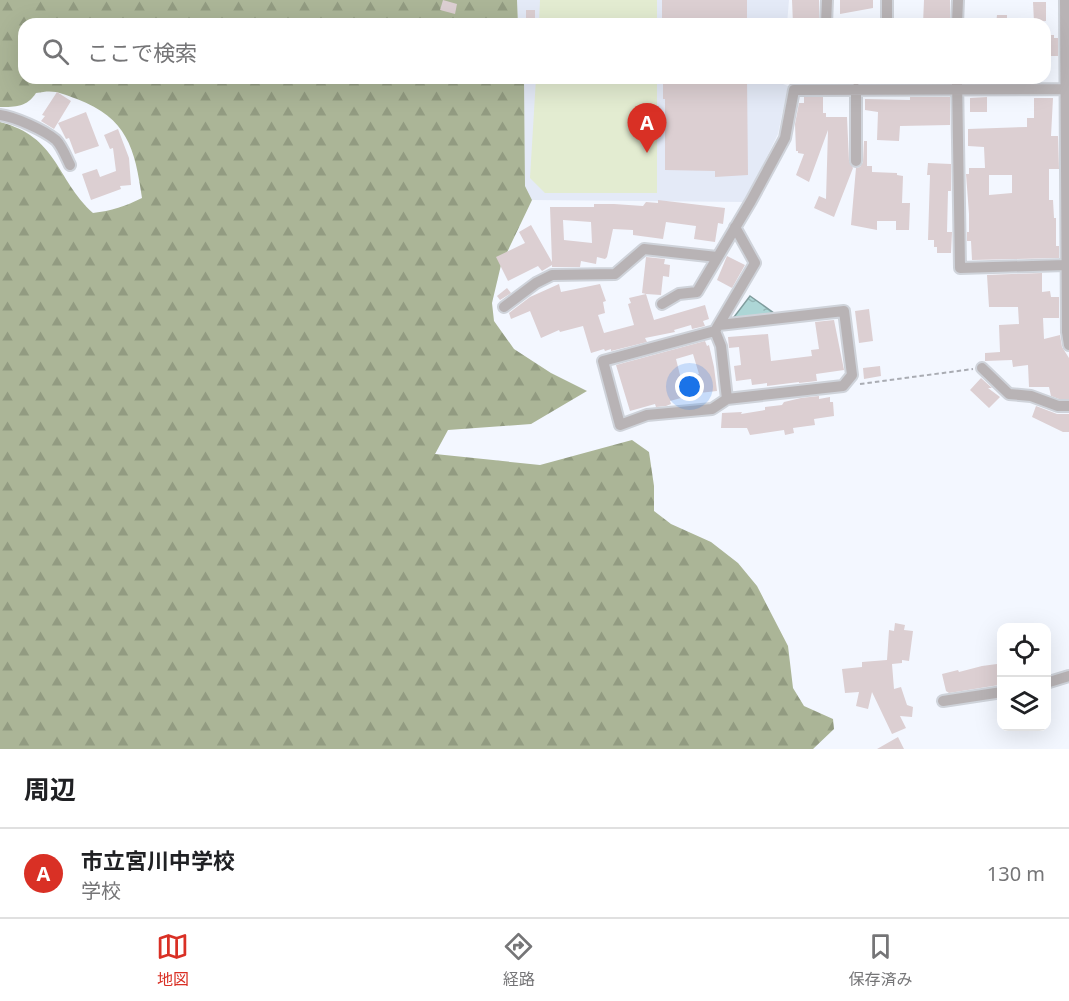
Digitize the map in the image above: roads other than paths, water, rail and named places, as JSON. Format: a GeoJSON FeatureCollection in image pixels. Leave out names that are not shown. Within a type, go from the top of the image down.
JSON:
{"type":"FeatureCollection","features":[{"type":"Feature","properties":{"kind":"street"},"geometry":{"type":"LineString","coordinates":[[826,18],[827,0]]}},
{"type":"Feature","properties":{"kind":"street"},"geometry":{"type":"LineString","coordinates":[[887,18],[888,0]]}},
{"type":"Feature","properties":{"kind":"street"},"geometry":{"type":"LineString","coordinates":[[957,18],[958,0]]}},
{"type":"Feature","properties":{"kind":"street"},"geometry":{"type":"LineString","coordinates":[[1065,0],[1068,178],[1066,265],[1069,345]]}},
{"type":"Feature","properties":{"kind":"street"},"geometry":{"type":"LineString","coordinates":[[662,303],[679,294],[697,292],[785,138],[794,90],[823,84],[856,89],[886,84]]}},
{"type":"Feature","properties":{"kind":"street"},"geometry":{"type":"LineString","coordinates":[[957,84],[960,268],[1066,265]]}},
{"type":"Feature","properties":{"kind":"street"},"geometry":{"type":"LineString","coordinates":[[975,84],[1067,89]]}},
{"type":"Feature","properties":{"kind":"street"},"geometry":{"type":"LineString","coordinates":[[856,89],[856,161]]}},
{"type":"Feature","properties":{"kind":"street"},"geometry":{"type":"LineString","coordinates":[[0,115],[28,124],[56,141],[70,165]]}},
{"type":"Feature","properties":{"kind":"street"},"geometry":{"type":"LineString","coordinates":[[727,399],[717,328],[755,263],[735,227]]}},
{"type":"Feature","properties":{"kind":"street"},"geometry":{"type":"LineString","coordinates":[[504,307],[536,283],[552,275],[615,274],[644,249],[717,257]]}},
{"type":"Feature","properties":{"kind":"street"},"geometry":{"type":"LineString","coordinates":[[844,311],[852,375],[843,386],[727,399],[712,409],[647,416],[620,425],[603,361],[717,328],[844,311]]}},
{"type":"Feature","properties":{"kind":"street"},"geometry":{"type":"LineString","coordinates":[[981,368],[1009,394],[1031,396],[1058,406],[1069,406]]}},
{"type":"Feature","properties":{"kind":"street"},"geometry":{"type":"LineString","coordinates":[[1051,682],[1069,676]]}},
{"type":"Feature","properties":{"kind":"street"},"geometry":{"type":"LineString","coordinates":[[943,700],[997,693]]}},
{"type":"Feature","properties":{"kind":"water"},"geometry":{"type":"Polygon","coordinates":[[[750,296],[774,313],[738,320],[734,317],[750,296]]]}},
{"type":"Feature","properties":{"kind":"place","name":"市立宮川中学校"},"geometry":{"type":"Point","coordinates":[647,153]}}]}
